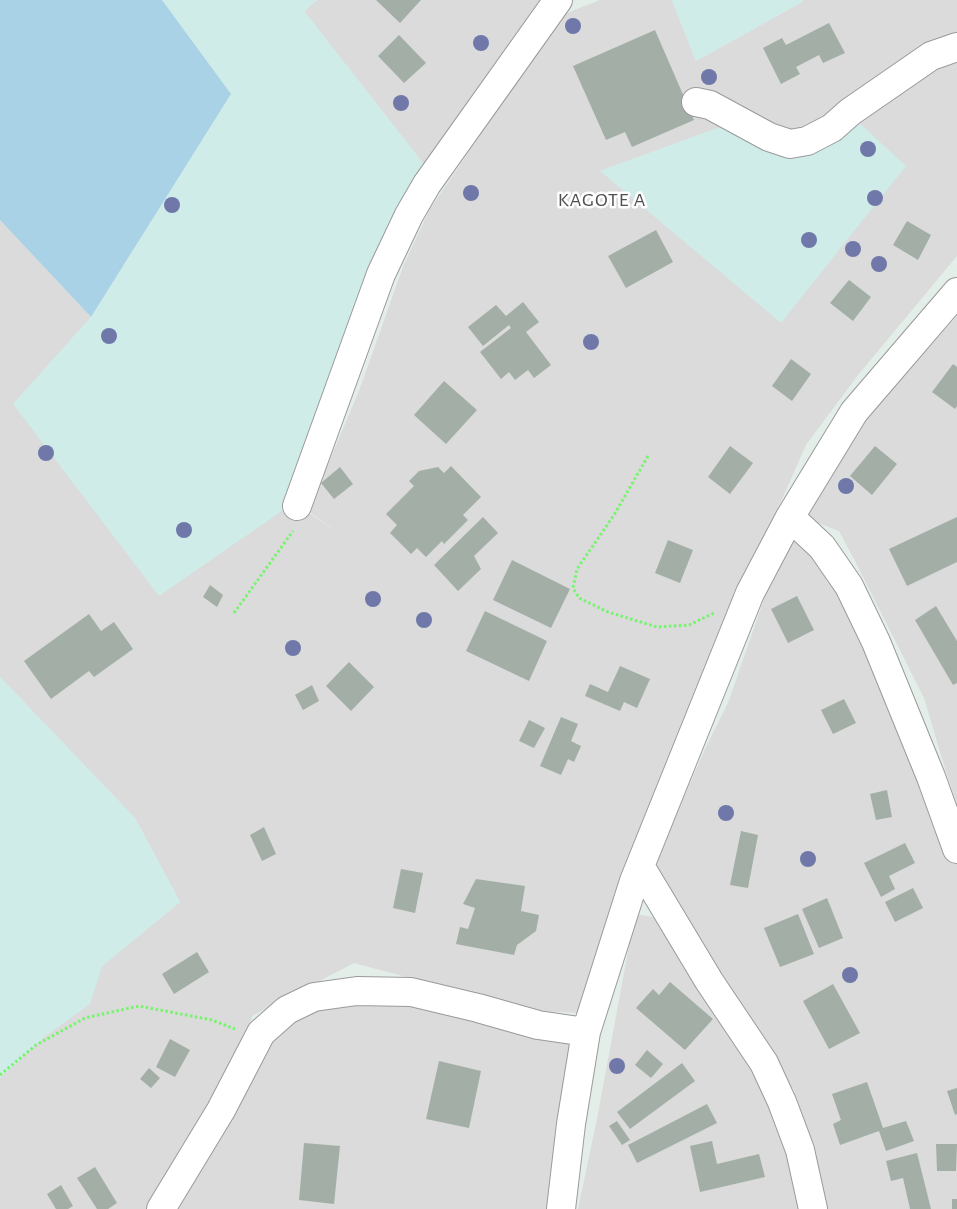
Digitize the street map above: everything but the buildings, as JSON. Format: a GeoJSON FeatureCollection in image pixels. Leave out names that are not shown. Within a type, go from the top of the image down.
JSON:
{"type":"FeatureCollection","features":[{"type":"Feature","properties":{"kind":"street"},"geometry":{"type":"LineString","coordinates":[[297,506],[381,274],[409,215],[427,184],[558,0]]}},
{"type":"Feature","properties":{"kind":"street"},"geometry":{"type":"LineString","coordinates":[[696,102],[710,105],[769,137],[790,144],[807,141],[832,128],[850,112],[931,56],[957,47]]}},
{"type":"Feature","properties":{"kind":"street"},"geometry":{"type":"LineString","coordinates":[[560,1209],[586,1032],[634,881],[750,593],[790,517],[854,412],[957,292]]}},
{"type":"Feature","properties":{"kind":"street"},"geometry":{"type":"LineString","coordinates":[[790,517],[822,547],[849,586],[876,642],[931,776],[957,849]]}},
{"type":"Feature","properties":{"kind":"street"},"geometry":{"type":"LineString","coordinates":[[640,866],[709,981],[764,1063],[782,1102],[800,1150],[813,1209]]}},
{"type":"Feature","properties":{"kind":"street"},"geometry":{"type":"LineString","coordinates":[[161,1209],[220,1110],[261,1033],[287,1010],[314,997],[357,991],[411,992],[538,1025],[586,1032]]}},
{"type":"Feature","properties":{"kind":"path"},"geometry":{"type":"LineString","coordinates":[[648,456],[614,515],[576,569],[573,588],[579,598],[608,612],[657,627],[689,624],[715,612]]}},
{"type":"Feature","properties":{"kind":"path"},"geometry":{"type":"LineString","coordinates":[[234,613],[295,529],[297,506]]}},
{"type":"Feature","properties":{"kind":"path"},"geometry":{"type":"LineString","coordinates":[[0,1075],[36,1045],[85,1018],[139,1006],[212,1020],[239,1030],[261,1033]]}},
{"type":"Feature","properties":{"kind":"shaded area"},"geometry":{"type":"Polygon","coordinates":[[[0,0],[162,0],[231,94],[91,317],[0,220],[0,0]]]}},
{"type":"Feature","properties":{"kind":"shaded area"},"geometry":{"type":"Polygon","coordinates":[[[162,0],[317,0],[304,11],[429,171],[289,506],[159,596],[13,404],[91,317],[231,94],[162,0]]]}},
{"type":"Feature","properties":{"kind":"shaded area"},"geometry":{"type":"Polygon","coordinates":[[[317,0],[543,0],[429,171],[304,11],[317,0]]]}},
{"type":"Feature","properties":{"kind":"shaded area"},"geometry":{"type":"Polygon","coordinates":[[[600,0],[672,0],[696,61],[803,0],[957,0],[957,256],[858,375],[806,445],[763,542],[583,1013],[534,1011],[354,963],[252,1016],[248,1033],[185,1196],[232,1110],[266,1041],[304,1009],[408,995],[581,1038],[551,1209],[0,1209],[0,1078],[44,1037],[89,1004],[102,966],[180,902],[135,818],[0,677],[0,220],[91,317],[14,404],[306,511],[341,535],[308,511],[359,391],[404,264],[430,209],[546,39],[567,13],[600,0]],[[721,127],[600,171],[805,139],[721,127]]]}},
{"type":"Feature","properties":{"kind":"shaded area"},"geometry":{"type":"Polygon","coordinates":[[[672,0],[803,0],[696,61],[672,0]]]}},
{"type":"Feature","properties":{"kind":"shaded area"},"geometry":{"type":"Polygon","coordinates":[[[712,107],[805,139],[855,119],[906,166],[781,323],[600,171],[720,127],[712,107]]]}},
{"type":"Feature","properties":{"kind":"shaded area"},"geometry":{"type":"Polygon","coordinates":[[[957,316],[957,803],[924,698],[839,531],[805,518],[862,422],[957,316]]]}},
{"type":"Feature","properties":{"kind":"shaded area"},"geometry":{"type":"Polygon","coordinates":[[[792,538],[819,547],[957,851],[957,1209],[821,1209],[794,1090],[747,1022],[651,871],[706,747],[728,703],[772,576],[792,538]]]}},
{"type":"Feature","properties":{"kind":"shaded area"},"geometry":{"type":"Polygon","coordinates":[[[0,677],[135,818],[180,902],[102,966],[90,1004],[44,1037],[0,1078],[0,677]]]}},
{"type":"Feature","properties":{"kind":"shaded area"},"geometry":{"type":"Polygon","coordinates":[[[635,914],[664,919],[781,1096],[807,1209],[578,1209],[597,1119],[635,914]]]}},
{"type":"Feature","properties":{"kind":"district","name":"KAGOTE A"},"geometry":{"type":"Point","coordinates":[602,200]}}]}
